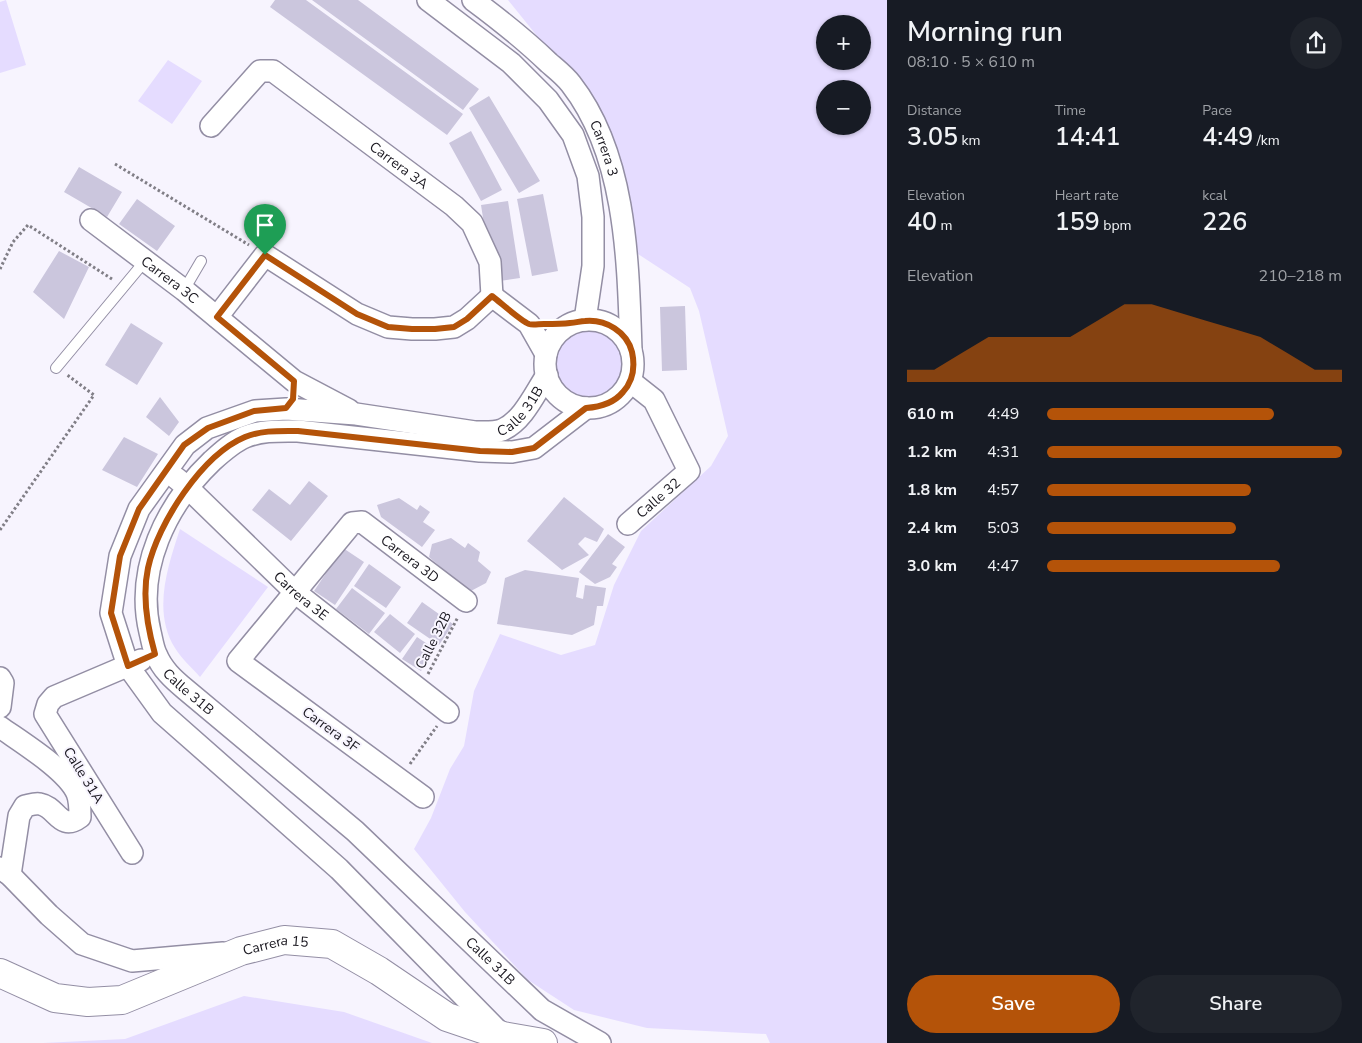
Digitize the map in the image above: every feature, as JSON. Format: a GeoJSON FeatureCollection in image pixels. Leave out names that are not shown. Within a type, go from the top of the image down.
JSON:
{"type":"FeatureCollection","features":[{"type":"Feature","properties":{"kind":"main road","name":"Carrera 15"},"geometry":{"type":"LineString","coordinates":[[0,973],[55,998],[88,1002],[122,1000],[241,952],[284,940],[332,944],[379,971],[447,1017],[503,1036],[543,1043]]}},
{"type":"Feature","properties":{"kind":"street","name":"Carrera 3"},"geometry":{"type":"LineString","coordinates":[[428,0],[511,63],[548,100],[573,135],[588,176],[593,217],[593,266],[579,322]]}},
{"type":"Feature","properties":{"kind":"street","name":"Carrera 3"},"geometry":{"type":"LineString","coordinates":[[473,0],[520,36],[571,83],[590,114],[606,147],[620,196],[630,294],[631,350]]}},
{"type":"Feature","properties":{"kind":"street","name":"Carrera 3A"},"geometry":{"type":"LineString","coordinates":[[211,126],[260,71],[272,71],[454,206],[472,223],[490,262],[492,296]]}},
{"type":"Feature","properties":{"kind":"street","name":"Carrera 3C"},"geometry":{"type":"LineString","coordinates":[[91,220],[184,290],[294,381],[356,414]]}},
{"type":"Feature","properties":{"kind":"street"},"geometry":{"type":"LineString","coordinates":[[217,317],[265,255],[357,314],[388,327],[435,329],[454,327],[467,319],[492,296],[529,324],[547,365],[551,385],[557,394],[576,406],[586,408],[597,407],[617,398],[630,381],[633,366],[631,350],[626,339],[618,330],[608,324],[597,321],[529,324]]}},
{"type":"Feature","properties":{"kind":"street"},"geometry":{"type":"LineString","coordinates":[[547,365],[553,339],[563,329],[579,322]]}},
{"type":"Feature","properties":{"kind":"street","name":"Calle 31B"},"geometry":{"type":"LineString","coordinates":[[503,1036],[340,869],[162,713],[128,666],[111,613],[120,556],[139,509],[184,445],[208,428],[254,411],[286,408],[356,414],[474,432],[491,432],[503,429],[520,417],[547,365]]}},
{"type":"Feature","properties":{"kind":"street"},"geometry":{"type":"LineString","coordinates":[[286,408],[293,399],[294,381]]}},
{"type":"Feature","properties":{"kind":"street","name":"Calle 32"},"geometry":{"type":"LineString","coordinates":[[628,524],[689,471],[654,400],[630,381]]}},
{"type":"Feature","properties":{"kind":"street","name":"Calle 31B"},"geometry":{"type":"LineString","coordinates":[[586,408],[534,448],[512,452],[480,451],[298,431],[271,430],[245,437],[224,450],[187,487],[161,531],[148,568],[146,613],[155,654],[165,671],[184,689],[355,831],[542,1010],[600,1043]]}},
{"type":"Feature","properties":{"kind":"street","name":"Carrera 3E"},"geometry":{"type":"LineString","coordinates":[[166,471],[187,487],[296,593],[448,712]]}},
{"type":"Feature","properties":{"kind":"street","name":"Carrera 3D"},"geometry":{"type":"LineString","coordinates":[[296,593],[352,523],[362,522],[466,601]]}},
{"type":"Feature","properties":{"kind":"street","name":"Carrera 3F"},"geometry":{"type":"LineString","coordinates":[[296,593],[238,661],[423,797]]}},
{"type":"Feature","properties":{"kind":"street"},"geometry":{"type":"LineString","coordinates":[[128,666],[155,654]]}},
{"type":"Feature","properties":{"kind":"street","name":"Calle 31A"},"geometry":{"type":"LineString","coordinates":[[128,666],[54,698],[48,704],[45,714],[132,853]]}},
{"type":"Feature","properties":{"kind":"street"},"geometry":{"type":"LineString","coordinates":[[0,678],[3,683],[0,708]]}},
{"type":"Feature","properties":{"kind":"street"},"geometry":{"type":"LineString","coordinates":[[0,727],[66,777],[77,793],[80,817],[74,822],[65,822],[42,804],[25,806],[19,816],[5,872],[48,915],[82,944],[132,961],[241,952]]}},
{"type":"Feature","properties":{"kind":"lane"},"geometry":{"type":"LineString","coordinates":[[184,290],[201,260]]}},
{"type":"Feature","properties":{"kind":"lane"},"geometry":{"type":"LineString","coordinates":[[56,368],[122,286],[145,261]]}},
{"type":"Feature","properties":{"kind":"path"},"geometry":{"type":"LineString","coordinates":[[114,164],[265,255]]}},
{"type":"Feature","properties":{"kind":"path"},"geometry":{"type":"LineString","coordinates":[[0,269],[13,242],[28,225],[122,286]]}},
{"type":"Feature","properties":{"kind":"path"},"geometry":{"type":"LineString","coordinates":[[0,530],[94,395],[56,368]]}},
{"type":"Feature","properties":{"kind":"path","name":"Calle 32B"},"geometry":{"type":"LineString","coordinates":[[420,690],[466,601]]}},
{"type":"Feature","properties":{"kind":"path"},"geometry":{"type":"LineString","coordinates":[[399,779],[448,712]]}},
{"type":"Feature","properties":{"kind":"shaded area"},"geometry":{"type":"Polygon","coordinates":[[[6,0],[26,65],[0,73],[0,2],[6,0]]]}},
{"type":"Feature","properties":{"kind":"shaded area"},"geometry":{"type":"Polygon","coordinates":[[[508,0],[887,0],[887,1043],[770,1043],[766,1034],[647,1028],[574,1010],[528,980],[465,912],[414,849],[431,818],[450,769],[464,746],[474,691],[500,634],[561,655],[595,645],[614,585],[641,531],[711,466],[728,436],[699,311],[690,288],[638,254],[621,178],[542,42],[508,0]]]}},
{"type":"Feature","properties":{"kind":"shaded area"},"geometry":{"type":"Polygon","coordinates":[[[168,60],[202,81],[172,124],[138,101],[168,60]]]}},
{"type":"Feature","properties":{"kind":"shaded area"},"geometry":{"type":"Polygon","coordinates":[[[589,329],[602,332],[614,339],[621,351],[624,364],[621,377],[614,389],[602,396],[589,399],[576,396],[564,389],[557,377],[554,364],[557,351],[564,339],[576,332],[589,329]]]}},
{"type":"Feature","properties":{"kind":"shaded area"},"geometry":{"type":"Polygon","coordinates":[[[180,529],[268,587],[200,677],[175,648],[168,634],[164,619],[164,588],[180,529]]]}},
{"type":"Feature","properties":{"kind":"shaded area"},"geometry":{"type":"Polygon","coordinates":[[[244,996],[344,1012],[432,1043],[43,1043],[125,1039],[244,996]]]}},
{"type":"Feature","properties":{"kind":"building"},"geometry":{"type":"Polygon","coordinates":[[[275,0],[306,0],[463,114],[447,135],[270,7],[275,0]]]}},
{"type":"Feature","properties":{"kind":"building"},"geometry":{"type":"Polygon","coordinates":[[[312,0],[358,0],[479,89],[463,110],[312,0]]]}},
{"type":"Feature","properties":{"kind":"building"},"geometry":{"type":"Polygon","coordinates":[[[489,96],[540,181],[519,193],[469,108],[489,96]]]}},
{"type":"Feature","properties":{"kind":"building"},"geometry":{"type":"Polygon","coordinates":[[[471,131],[502,190],[481,201],[449,143],[471,131]]]}},
{"type":"Feature","properties":{"kind":"building"},"geometry":{"type":"Polygon","coordinates":[[[79,167],[122,192],[107,217],[64,192],[79,167]]]}},
{"type":"Feature","properties":{"kind":"building"},"geometry":{"type":"Polygon","coordinates":[[[543,194],[558,271],[532,276],[517,199],[543,194]]]}},
{"type":"Feature","properties":{"kind":"building"},"geometry":{"type":"Polygon","coordinates":[[[137,199],[175,226],[157,251],[119,224],[137,199]]]}},
{"type":"Feature","properties":{"kind":"building"},"geometry":{"type":"Polygon","coordinates":[[[508,201],[520,278],[493,282],[481,205],[508,201]]]}},
{"type":"Feature","properties":{"kind":"building"},"geometry":{"type":"Polygon","coordinates":[[[59,251],[89,267],[64,319],[33,292],[59,251]]]}},
{"type":"Feature","properties":{"kind":"building"},"geometry":{"type":"Polygon","coordinates":[[[685,306],[687,370],[662,371],[660,307],[685,306]]]}},
{"type":"Feature","properties":{"kind":"building"},"geometry":{"type":"Polygon","coordinates":[[[131,323],[163,343],[137,385],[105,365],[131,323]]]}},
{"type":"Feature","properties":{"kind":"building"},"geometry":{"type":"Polygon","coordinates":[[[160,397],[179,422],[169,436],[146,417],[160,397]]]}},
{"type":"Feature","properties":{"kind":"building"},"geometry":{"type":"Polygon","coordinates":[[[124,437],[158,454],[137,487],[102,470],[124,437]]]}},
{"type":"Feature","properties":{"kind":"building"},"geometry":{"type":"Polygon","coordinates":[[[309,481],[328,496],[291,541],[252,510],[269,489],[290,505],[309,481]]]}},
{"type":"Feature","properties":{"kind":"building"},"geometry":{"type":"Polygon","coordinates":[[[564,497],[604,529],[597,542],[585,537],[578,544],[589,555],[562,570],[527,541],[564,497]]]}},
{"type":"Feature","properties":{"kind":"building"},"geometry":{"type":"Polygon","coordinates":[[[399,498],[417,510],[420,505],[430,512],[423,522],[435,530],[422,547],[381,517],[377,505],[399,498]]]}},
{"type":"Feature","properties":{"kind":"building"},"geometry":{"type":"Polygon","coordinates":[[[608,534],[625,547],[612,564],[617,567],[610,577],[595,584],[579,572],[608,534]]]}},
{"type":"Feature","properties":{"kind":"building"},"geometry":{"type":"Polygon","coordinates":[[[451,538],[465,548],[468,543],[480,552],[478,561],[491,572],[486,583],[469,592],[429,557],[432,544],[451,538]]]}},
{"type":"Feature","properties":{"kind":"building"},"geometry":{"type":"Polygon","coordinates":[[[343,548],[364,562],[335,605],[314,591],[343,548]]]}},
{"type":"Feature","properties":{"kind":"building"},"geometry":{"type":"Polygon","coordinates":[[[369,564],[401,587],[386,608],[354,586],[369,564]]]}},
{"type":"Feature","properties":{"kind":"building"},"geometry":{"type":"Polygon","coordinates":[[[525,570],[579,578],[576,597],[583,599],[585,585],[606,588],[603,606],[597,606],[594,625],[572,635],[497,624],[505,578],[525,570]]]}},
{"type":"Feature","properties":{"kind":"building"},"geometry":{"type":"Polygon","coordinates":[[[352,588],[385,613],[369,634],[336,609],[352,588]]]}},
{"type":"Feature","properties":{"kind":"building"},"geometry":{"type":"Polygon","coordinates":[[[422,602],[453,624],[439,645],[407,623],[422,602]]]}},
{"type":"Feature","properties":{"kind":"building"},"geometry":{"type":"Polygon","coordinates":[[[390,614],[415,634],[400,653],[374,632],[390,614]]]}},
{"type":"Feature","properties":{"kind":"building"},"geometry":{"type":"Polygon","coordinates":[[[417,637],[435,649],[421,671],[402,659],[417,637]]]}},
{"type":"Feature","properties":{"kind":"route"},"geometry":{"type":"LineString","coordinates":[[265,255],[357,314],[388,327],[435,329],[454,327],[467,319],[492,296],[529,324],[573,323],[585,320],[608,324],[618,330],[626,339],[631,350],[634,360],[630,381],[624,391],[608,404],[586,408],[534,448],[512,452],[480,451],[298,431],[271,430],[245,437],[224,450],[187,487],[161,531],[148,568],[146,613],[155,654],[128,666],[111,613],[120,556],[139,509],[184,445],[208,428],[254,411],[286,408],[293,399],[294,381],[217,317],[265,255]]}}]}
